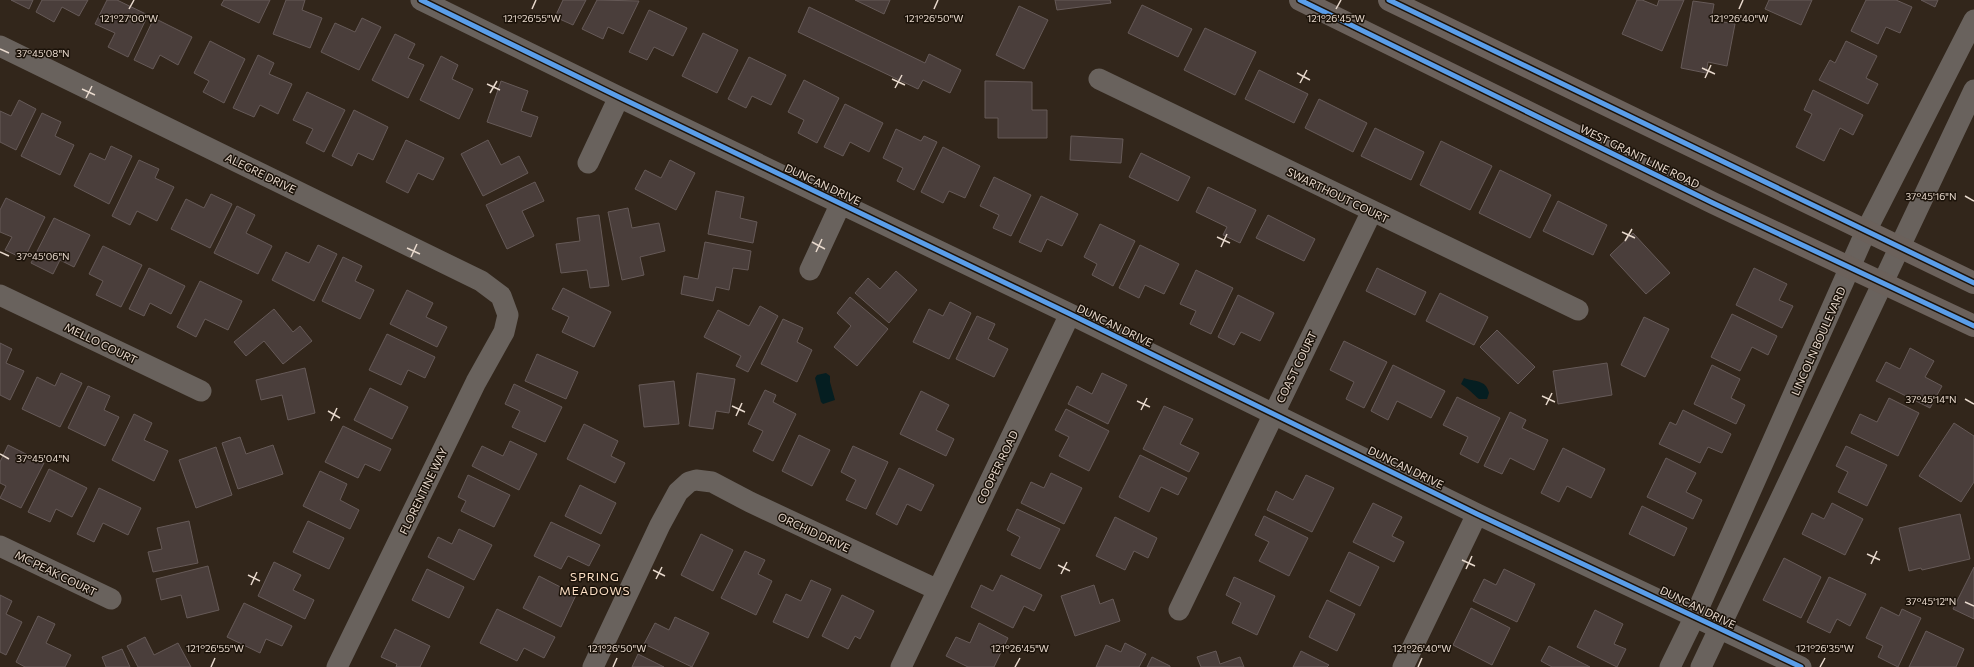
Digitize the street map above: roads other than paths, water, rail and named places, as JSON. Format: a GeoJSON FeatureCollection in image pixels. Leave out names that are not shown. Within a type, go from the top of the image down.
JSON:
{"type":"FeatureCollection","features":[{"type":"Feature","properties":{"kind":"main road","name":"WEST GRANT LINE ROAD"},"geometry":{"type":"LineString","coordinates":[[1300,0],[1713,203],[1851,266],[1974,326]]}},
{"type":"Feature","properties":{"kind":"main road"},"geometry":{"type":"LineString","coordinates":[[1389,0],[1974,283]]}},
{"type":"Feature","properties":{"kind":"street","name":"DUNCAN DRIVE"},"geometry":{"type":"LineString","coordinates":[[421,0],[618,98],[841,203],[1477,514],[1801,667]]}},
{"type":"Feature","properties":{"kind":"street","name":"LINCOLN BOULEVARD"},"geometry":{"type":"LineString","coordinates":[[1670,667],[1695,616],[1866,231],[1974,20]]}},
{"type":"Feature","properties":{"kind":"street","name":"ALEGRE DRIVE"},"geometry":{"type":"LineString","coordinates":[[0,46],[481,281],[501,296],[508,315]]}},
{"type":"Feature","properties":{"kind":"street","name":"SWARTHOUT COURT"},"geometry":{"type":"LineString","coordinates":[[1099,79],[1578,310]]}},
{"type":"Feature","properties":{"kind":"street"},"geometry":{"type":"LineString","coordinates":[[1701,667],[1882,281],[1900,247],[1974,90]]}},
{"type":"Feature","properties":{"kind":"street"},"geometry":{"type":"LineString","coordinates":[[588,162],[618,98]]}},
{"type":"Feature","properties":{"kind":"street","name":"DUNCAN DRIVE"},"geometry":{"type":"LineString","coordinates":[[810,270],[841,203]]}},
{"type":"Feature","properties":{"kind":"street","name":"COAST COURT"},"geometry":{"type":"LineString","coordinates":[[1179,610],[1372,210]]}},
{"type":"Feature","properties":{"kind":"street","name":"MELLO COURT"},"geometry":{"type":"LineString","coordinates":[[0,295],[201,391]]}},
{"type":"Feature","properties":{"kind":"street","name":"COOPER ROAD"},"geometry":{"type":"LineString","coordinates":[[900,667],[1070,314]]}},
{"type":"Feature","properties":{"kind":"street","name":"FLORENTINE WAY"},"geometry":{"type":"LineString","coordinates":[[337,667],[476,382],[504,332],[508,315]]}},
{"type":"Feature","properties":{"kind":"street","name":"ORCHID DRIVE"},"geometry":{"type":"LineString","coordinates":[[593,667],[660,525],[678,492],[689,482],[696,480],[712,482],[750,502],[938,590]]}},
{"type":"Feature","properties":{"kind":"street"},"geometry":{"type":"LineString","coordinates":[[1403,667],[1477,514]]}},
{"type":"Feature","properties":{"kind":"street","name":"MC PEAK COURT"},"geometry":{"type":"LineString","coordinates":[[0,546],[111,599]]}},
{"type":"Feature","properties":{"kind":"water"},"geometry":{"type":"Polygon","coordinates":[[[826,373],[830,376],[830,382],[835,400],[823,404],[821,402],[815,378],[817,375],[826,373]]]}},
{"type":"Feature","properties":{"kind":"water"},"geometry":{"type":"Polygon","coordinates":[[[1464,378],[1485,385],[1489,393],[1487,399],[1479,399],[1461,384],[1464,378]]]}},
{"type":"Feature","properties":{"kind":"district","name":"SPRING MEADOWS"},"geometry":{"type":"Point","coordinates":[595,583]}}]}
